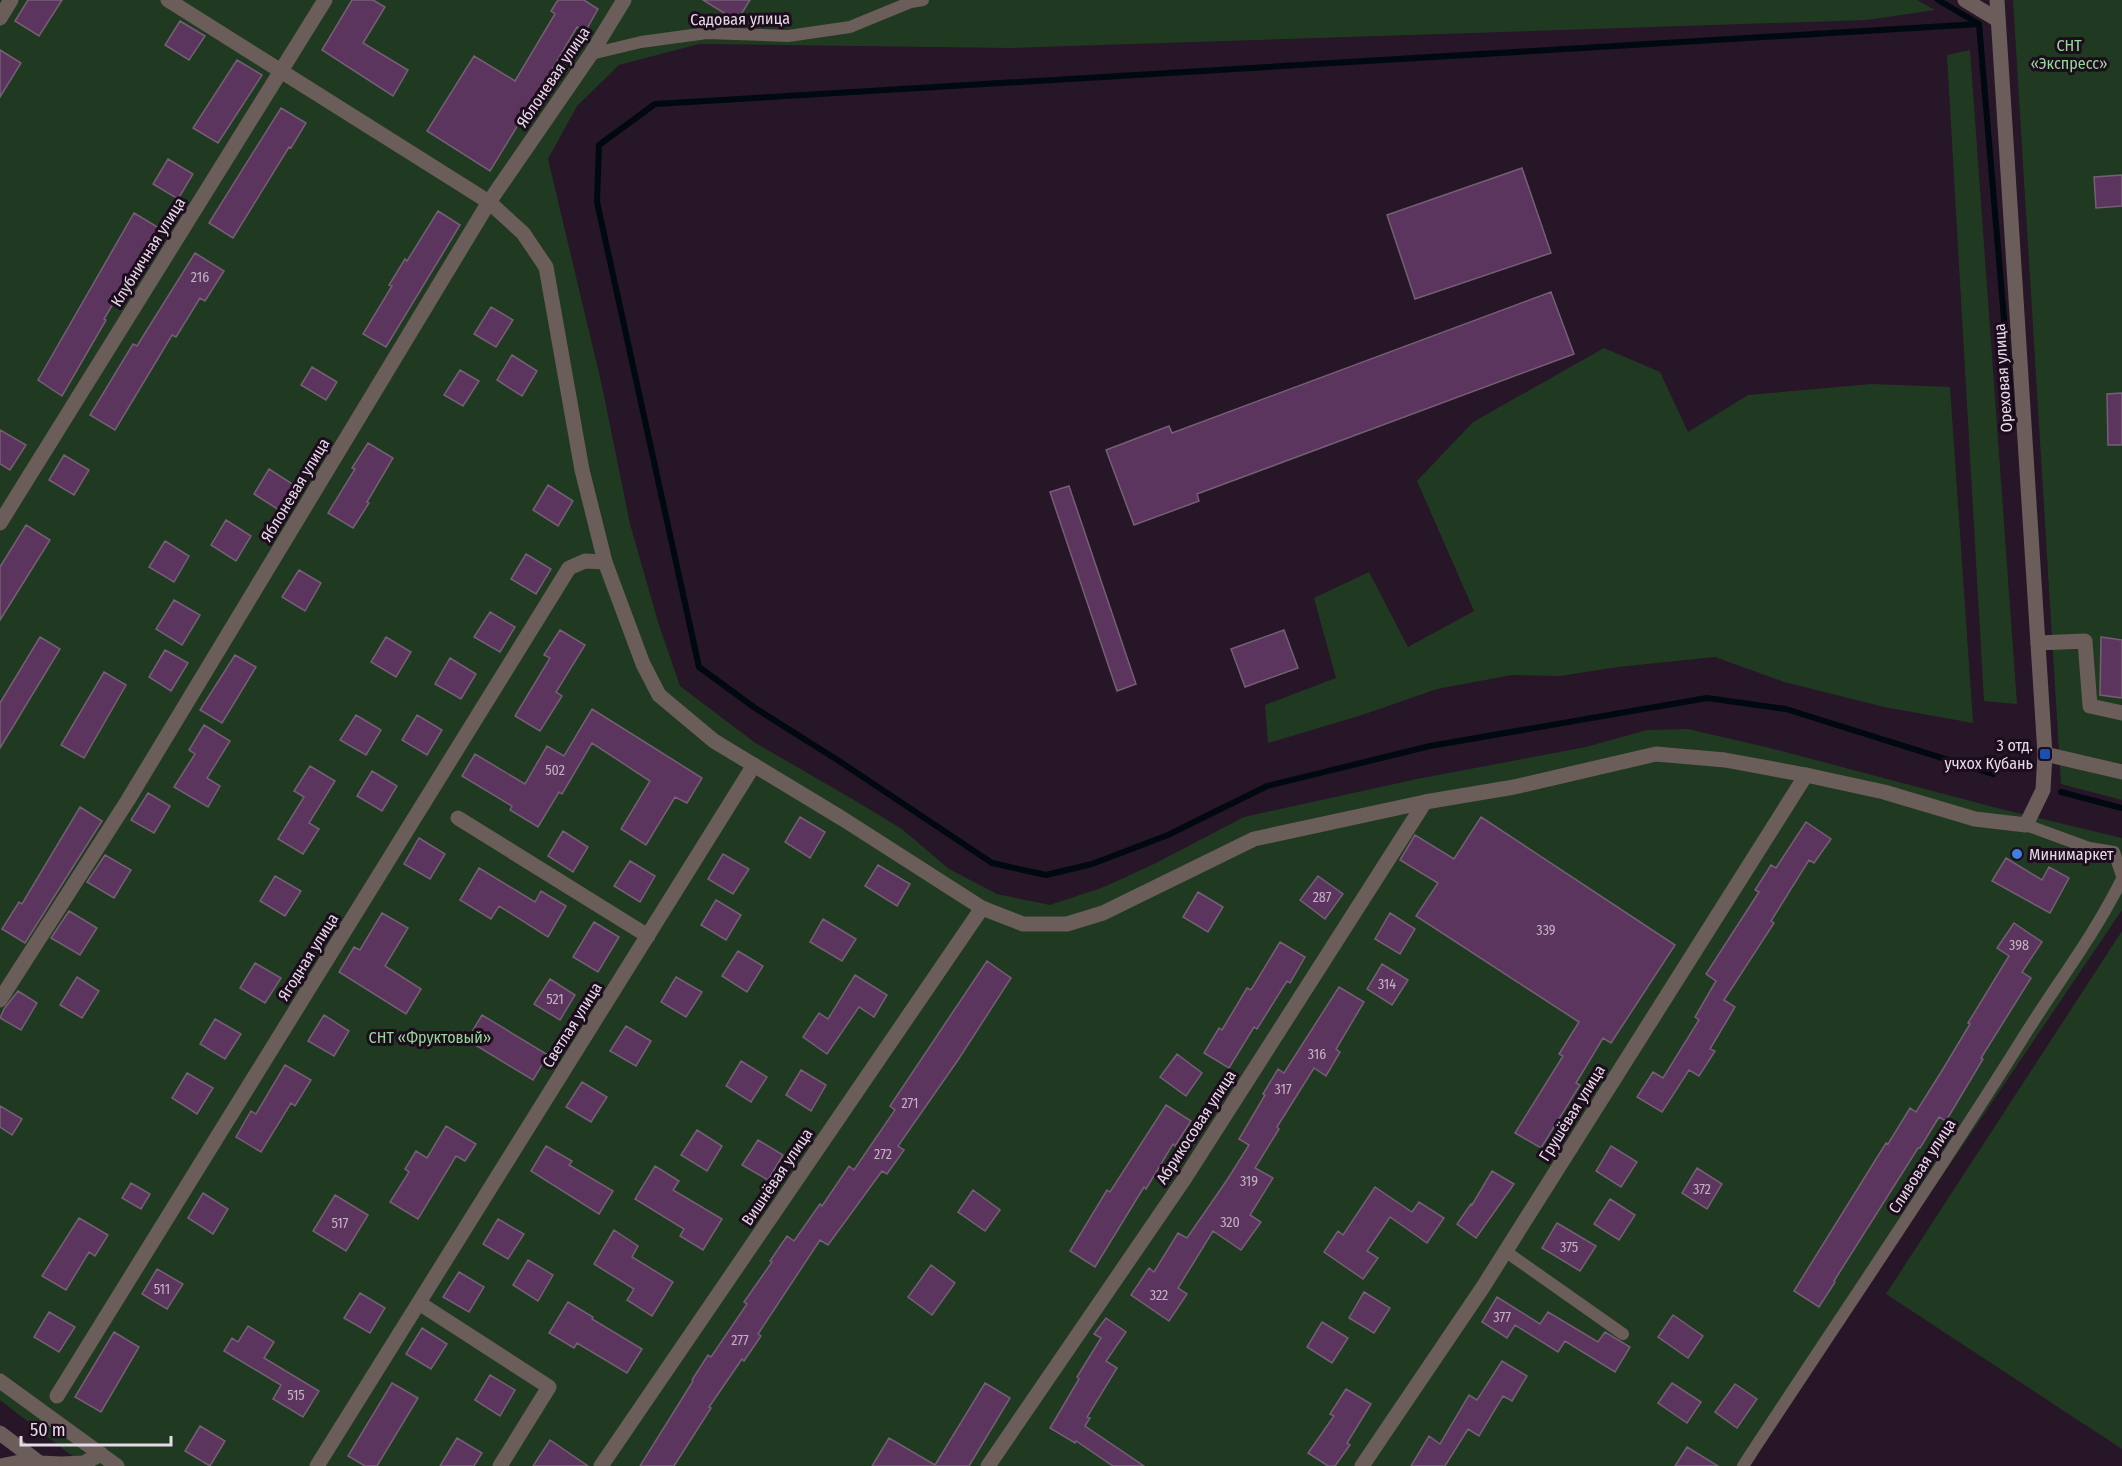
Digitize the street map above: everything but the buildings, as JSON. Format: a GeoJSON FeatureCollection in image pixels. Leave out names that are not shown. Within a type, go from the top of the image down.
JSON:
{"type":"FeatureCollection","features":[{"type":"Feature","properties":{"kind":"street"},"geometry":{"type":"LineString","coordinates":[[0,18],[11,0]]}},
{"type":"Feature","properties":{"kind":"street"},"geometry":{"type":"LineString","coordinates":[[168,0],[489,202],[523,233],[546,267],[582,470],[605,562],[643,664],[659,695],[714,741],[843,819],[982,908],[1023,924],[1067,924],[1103,913],[1254,838],[1425,802],[1514,787],[1656,754],[1725,760],[1806,775],[1884,792],[1975,819],[2026,825]]}},
{"type":"Feature","properties":{"kind":"street","name":"Клубничная улица"},"geometry":{"type":"LineString","coordinates":[[0,523],[282,73],[325,0]]}},
{"type":"Feature","properties":{"kind":"street","name":"Яблоневая улица"},"geometry":{"type":"LineString","coordinates":[[0,1000],[128,800],[489,202],[591,54],[624,0]]}},
{"type":"Feature","properties":{"kind":"street"},"geometry":{"type":"LineString","coordinates":[[1965,0],[1998,20]]}},
{"type":"Feature","properties":{"kind":"street","name":"Ореховая улица"},"geometry":{"type":"LineString","coordinates":[[1997,0],[2045,754],[2043,790],[2026,825]]}},
{"type":"Feature","properties":{"kind":"street","name":"Ягодная улица"},"geometry":{"type":"LineString","coordinates":[[57,1396],[569,568],[585,561],[605,562]]}},
{"type":"Feature","properties":{"kind":"street"},"geometry":{"type":"LineString","coordinates":[[2038,643],[2085,641],[2090,706],[2122,713]]}},
{"type":"Feature","properties":{"kind":"street"},"geometry":{"type":"LineString","coordinates":[[2045,754],[2122,772]]}},
{"type":"Feature","properties":{"kind":"street","name":"Светлая улица"},"geometry":{"type":"LineString","coordinates":[[317,1466],[754,765]]}},
{"type":"Feature","properties":{"kind":"street","name":"Грушёвая улица"},"geometry":{"type":"LineString","coordinates":[[1362,1466],[1505,1251],[1806,775]]}},
{"type":"Feature","properties":{"kind":"street","name":"Абрикосовая улица"},"geometry":{"type":"LineString","coordinates":[[988,1466],[1185,1178],[1425,802]]}},
{"type":"Feature","properties":{"kind":"street"},"geometry":{"type":"LineString","coordinates":[[458,818],[648,936]]}},
{"type":"Feature","properties":{"kind":"street","name":"Вишнёвая улица"},"geometry":{"type":"LineString","coordinates":[[601,1466],[982,908]]}},
{"type":"Feature","properties":{"kind":"street"},"geometry":{"type":"LineString","coordinates":[[419,1303],[549,1387],[500,1466]]}},
{"type":"Feature","properties":{"kind":"street"},"geometry":{"type":"LineString","coordinates":[[0,1381],[117,1466]]}},
{"type":"Feature","properties":{"kind":"street"},"geometry":{"type":"LineString","coordinates":[[0,1433],[42,1464]]}},
{"type":"Feature","properties":{"kind":"street"},"geometry":{"type":"LineString","coordinates":[[2,1466],[20,1462],[61,1464],[84,1462],[101,1454]]}},
{"type":"Feature","properties":{"kind":"lane","name":"Садовая улица"},"geometry":{"type":"LineString","coordinates":[[591,54],[641,42],[707,33],[788,36],[850,27],[911,2],[923,0]]}},
{"type":"Feature","properties":{"kind":"lane","name":"Сливовая улица"},"geometry":{"type":"LineString","coordinates":[[1743,1466],[1960,1139],[2051,993],[2104,915],[2122,878],[2118,853],[2089,848],[2026,825]]}},
{"type":"Feature","properties":{"kind":"lane"},"geometry":{"type":"LineString","coordinates":[[1505,1251],[1623,1334]]}},
{"type":"Feature","properties":{"kind":"green space","name":"СНТ «Фруктовый»"},"geometry":{"type":"Polygon","coordinates":[[[0,0],[1917,0],[1935,10],[1867,20],[1012,48],[699,44],[619,65],[577,106],[548,159],[602,386],[630,524],[658,622],[680,686],[754,742],[902,829],[949,869],[997,894],[1050,905],[1104,887],[1244,817],[1417,779],[1586,747],[1647,730],[1688,729],[2122,838],[2122,910],[1746,1466],[85,1466],[0,1400],[0,0]]]}},
{"type":"Feature","properties":{"kind":"green space","name":"СНТ «Экспресс»"},"geometry":{"type":"Polygon","coordinates":[[[2013,0],[2122,0],[2122,800],[2061,784],[2013,0]]]}},
{"type":"Feature","properties":{"kind":"green space"},"geometry":{"type":"Polygon","coordinates":[[[1970,50],[2017,704],[1984,701],[1947,55],[1970,50]]]}},
{"type":"Feature","properties":{"kind":"green space"},"geometry":{"type":"Polygon","coordinates":[[[1604,348],[1660,372],[1688,432],[1748,395],[1872,384],[1950,387],[1973,723],[1884,707],[1784,682],[1715,657],[1618,667],[1560,676],[1512,675],[1437,689],[1362,715],[1268,743],[1265,705],[1336,678],[1314,598],[1369,572],[1408,647],[1474,611],[1417,481],[1473,422],[1604,348]]]}},
{"type":"Feature","properties":{"kind":"green space"},"geometry":{"type":"Polygon","coordinates":[[[2122,931],[2122,1449],[1886,1294],[2122,931]]]}},
{"type":"Feature","properties":{"kind":"waterway"},"geometry":{"type":"LineString","coordinates":[[1938,0],[1979,24],[2013,425]]}},
{"type":"Feature","properties":{"kind":"waterway"},"geometry":{"type":"LineString","coordinates":[[1979,24],[655,104],[599,145],[597,202],[699,667],[755,708],[992,863],[1046,875],[1092,864],[1168,835],[1267,786],[1430,746],[1707,698],[1786,709],[1993,774]]}},
{"type":"Feature","properties":{"kind":"waterway"},"geometry":{"type":"LineString","coordinates":[[2061,792],[2122,808]]}},
{"type":"Feature","properties":{"kind":"place","name":"3 отд. учхох Кубань"},"geometry":{"type":"Point","coordinates":[2045,754]}},
{"type":"Feature","properties":{"kind":"place","name":"Минимаркет"},"geometry":{"type":"Point","coordinates":[2017,854]}}]}
